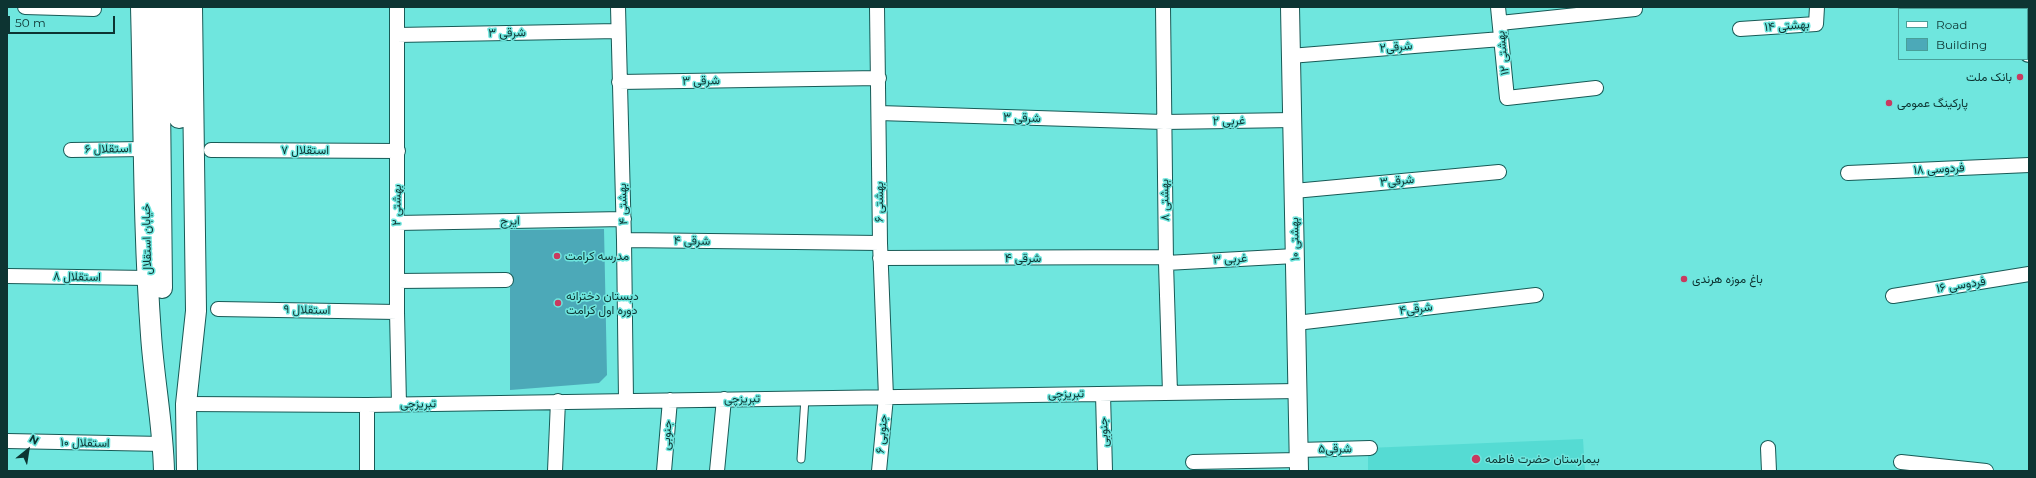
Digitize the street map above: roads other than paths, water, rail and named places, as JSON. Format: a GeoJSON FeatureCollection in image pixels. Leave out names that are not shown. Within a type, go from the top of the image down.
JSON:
{"type":"FeatureCollection","features":[{"type":"Feature","properties":{"kind":"main road","name":"خیابان استقلال"},"geometry":{"type":"LineString","coordinates":[[141,7],[148,278],[151,336],[163,444],[164,471]]}},
{"type":"Feature","properties":{"kind":"main road"},"geometry":{"type":"LineString","coordinates":[[159,7],[163,444]]}},
{"type":"Feature","properties":{"kind":"main road"},"geometry":{"type":"LineString","coordinates":[[177,7],[187,471]]}},
{"type":"Feature","properties":{"kind":"main road"},"geometry":{"type":"LineString","coordinates":[[186,404],[196,311],[192,7]]}},
{"type":"Feature","properties":{"kind":"street"},"geometry":{"type":"LineString","coordinates":[[25,7],[94,9]]}},
{"type":"Feature","properties":{"kind":"street","name":"بهشتی ۲"},"geometry":{"type":"LineString","coordinates":[[397,7],[398,151],[396,312],[399,404]]}},
{"type":"Feature","properties":{"kind":"street","name":"بهشتی ۴"},"geometry":{"type":"LineString","coordinates":[[618,7],[624,219],[626,400]]}},
{"type":"Feature","properties":{"kind":"street","name":"بهشتی ۶"},"geometry":{"type":"LineString","coordinates":[[877,7],[880,258],[886,397]]}},
{"type":"Feature","properties":{"kind":"street","name":"بهشتی ۸"},"geometry":{"type":"LineString","coordinates":[[1163,7],[1166,260],[1170,393]]}},
{"type":"Feature","properties":{"kind":"street","name":"بهشتی ۱۰"},"geometry":{"type":"LineString","coordinates":[[1290,7],[1299,460]]}},
{"type":"Feature","properties":{"kind":"street","name":"بهشتی ۱۲"},"geometry":{"type":"LineString","coordinates":[[1498,7],[1507,98],[1596,88]]}},
{"type":"Feature","properties":{"kind":"street","name":"بهشتی ۱۴"},"geometry":{"type":"LineString","coordinates":[[1740,30],[1816,24],[1817,7]]}},
{"type":"Feature","properties":{"kind":"street"},"geometry":{"type":"LineString","coordinates":[[1500,23],[1635,9]]}},
{"type":"Feature","properties":{"kind":"street","name":"۳ شرقی"},"geometry":{"type":"LineString","coordinates":[[397,35],[618,31]]}},
{"type":"Feature","properties":{"kind":"street","name":"شرقی۲"},"geometry":{"type":"LineString","coordinates":[[1290,56],[1501,39]]}},
{"type":"Feature","properties":{"kind":"street","name":"شرقی ۳"},"geometry":{"type":"LineString","coordinates":[[619,82],[878,78]]}},
{"type":"Feature","properties":{"kind":"street","name":"شرقی ۳"},"geometry":{"type":"LineString","coordinates":[[879,113],[1164,122]]}},
{"type":"Feature","properties":{"kind":"street","name":"غربی ۲"},"geometry":{"type":"LineString","coordinates":[[1164,122],[1293,120]]}},
{"type":"Feature","properties":{"kind":"street","name":"استقلال ۶"},"geometry":{"type":"LineString","coordinates":[[71,150],[145,149]]}},
{"type":"Feature","properties":{"kind":"street","name":"استقلال ۷"},"geometry":{"type":"LineString","coordinates":[[211,150],[398,151]]}},
{"type":"Feature","properties":{"kind":"street","name":"فردوسی ۱۸"},"geometry":{"type":"LineString","coordinates":[[1848,173],[2029,165]]}},
{"type":"Feature","properties":{"kind":"street","name":"شرقی۳"},"geometry":{"type":"LineString","coordinates":[[1294,190],[1499,172]]}},
{"type":"Feature","properties":{"kind":"street","name":"ایرج"},"geometry":{"type":"LineString","coordinates":[[397,223],[624,219]]}},
{"type":"Feature","properties":{"kind":"street","name":"شرقی ۴"},"geometry":{"type":"LineString","coordinates":[[624,240],[880,243]]}},
{"type":"Feature","properties":{"kind":"street","name":"غربی ۳"},"geometry":{"type":"LineString","coordinates":[[1166,260],[1295,256]]}},
{"type":"Feature","properties":{"kind":"street","name":"شرقی ۴"},"geometry":{"type":"LineString","coordinates":[[880,258],[1166,260]]}},
{"type":"Feature","properties":{"kind":"street","name":"فردوسی ۱۶"},"geometry":{"type":"LineString","coordinates":[[1893,296],[2029,274]]}},
{"type":"Feature","properties":{"kind":"street","name":"استقلال ۸"},"geometry":{"type":"LineString","coordinates":[[7,276],[148,278]]}},
{"type":"Feature","properties":{"kind":"street"},"geometry":{"type":"LineString","coordinates":[[397,280],[506,280]]}},
{"type":"Feature","properties":{"kind":"street","name":"شرقی۴"},"geometry":{"type":"LineString","coordinates":[[1296,323],[1536,295]]}},
{"type":"Feature","properties":{"kind":"street","name":"استقلال ۹"},"geometry":{"type":"LineString","coordinates":[[218,309],[396,312]]}},
{"type":"Feature","properties":{"kind":"street","name":"تبریزچی"},"geometry":{"type":"LineString","coordinates":[[186,404],[367,405],[1298,391]]}},
{"type":"Feature","properties":{"kind":"street","name":"جنوبی"},"geometry":{"type":"LineString","coordinates":[[1103,394],[1105,471]]}},
{"type":"Feature","properties":{"kind":"street","name":"جنوبی ۶"},"geometry":{"type":"LineString","coordinates":[[879,471],[886,397]]}},
{"type":"Feature","properties":{"kind":"street"},"geometry":{"type":"LineString","coordinates":[[717,471],[724,399]]}},
{"type":"Feature","properties":{"kind":"street","name":"جنوبی"},"geometry":{"type":"LineString","coordinates":[[664,471],[670,400]]}},
{"type":"Feature","properties":{"kind":"street"},"geometry":{"type":"LineString","coordinates":[[555,471],[558,401]]}},
{"type":"Feature","properties":{"kind":"street"},"geometry":{"type":"LineString","coordinates":[[367,405],[367,471]]}},
{"type":"Feature","properties":{"kind":"street","name":"استقلال ۱۰"},"geometry":{"type":"LineString","coordinates":[[7,441],[163,444]]}},
{"type":"Feature","properties":{"kind":"street","name":"شرقی۵"},"geometry":{"type":"LineString","coordinates":[[1193,462],[1299,460],[1370,448]]}},
{"type":"Feature","properties":{"kind":"street"},"geometry":{"type":"LineString","coordinates":[[1768,448],[1769,471]]}},
{"type":"Feature","properties":{"kind":"street"},"geometry":{"type":"LineString","coordinates":[[1901,462],[1986,471]]}},
{"type":"Feature","properties":{"kind":"lane"},"geometry":{"type":"LineString","coordinates":[[801,459],[805,398]]}},
{"type":"Feature","properties":{"kind":"place","name":"بانک ملت"},"geometry":{"type":"Point","coordinates":[2020,77]}},
{"type":"Feature","properties":{"kind":"place","name":"پارکینگ عمومی"},"geometry":{"type":"Point","coordinates":[1889,103]}},
{"type":"Feature","properties":{"kind":"place","name":"مدرسه کرامت"},"geometry":{"type":"Point","coordinates":[557,256]}},
{"type":"Feature","properties":{"kind":"place","name":"باغ موزه هرندی"},"geometry":{"type":"Point","coordinates":[1684,279]}},
{"type":"Feature","properties":{"kind":"place","name":"دبستان دخترانه دوره اول کرامت"},"geometry":{"type":"Point","coordinates":[558,303]}},
{"type":"Feature","properties":{"kind":"place","name":"بیمارستان حضرت فاطمه"},"geometry":{"type":"Point","coordinates":[1476,459]}}]}
